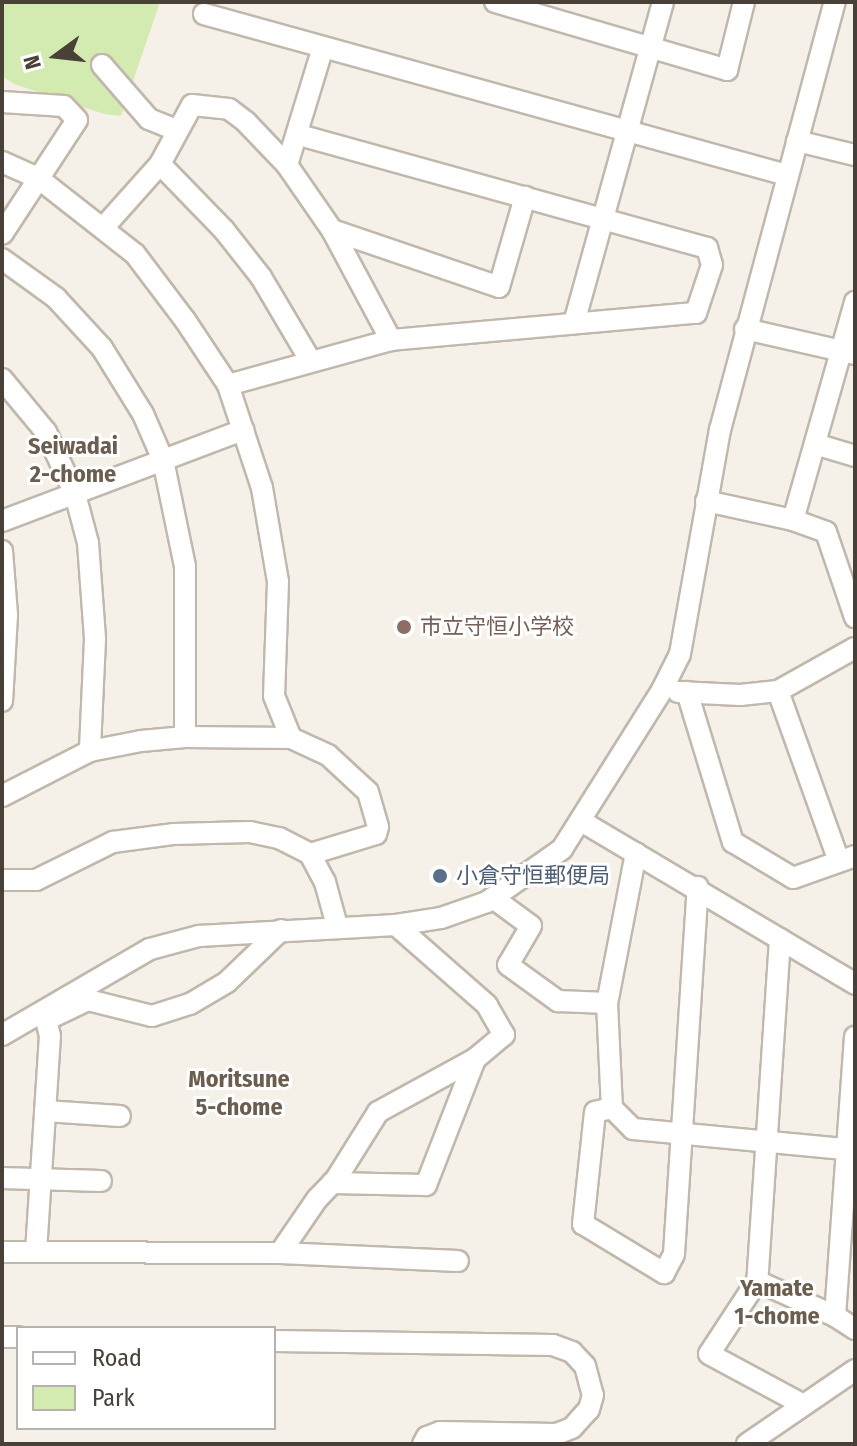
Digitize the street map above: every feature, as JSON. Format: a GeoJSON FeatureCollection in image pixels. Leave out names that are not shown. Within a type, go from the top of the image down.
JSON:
{"type":"FeatureCollection","features":[{"type":"Feature","properties":{"kind":"street"},"geometry":{"type":"LineString","coordinates":[[495,2],[727,70],[744,2]]}},
{"type":"Feature","properties":{"kind":"street"},"geometry":{"type":"LineString","coordinates":[[574,323],[663,2]]}},
{"type":"Feature","properties":{"kind":"street"},"geometry":{"type":"LineString","coordinates":[[2,1035],[150,949],[199,936],[396,925],[441,918],[493,898],[562,849],[662,690],[680,654],[706,501],[745,329],[835,2]]}},
{"type":"Feature","properties":{"kind":"street"},"geometry":{"type":"LineString","coordinates":[[204,14],[787,175]]}},
{"type":"Feature","properties":{"kind":"street"},"geometry":{"type":"LineString","coordinates":[[287,165],[299,135],[323,47]]}},
{"type":"Feature","properties":{"kind":"street"},"geometry":{"type":"LineString","coordinates":[[102,65],[149,119],[178,131]]}},
{"type":"Feature","properties":{"kind":"street"},"geometry":{"type":"LineString","coordinates":[[2,102],[64,106],[75,114],[76,126],[2,234]]}},
{"type":"Feature","properties":{"kind":"street"},"geometry":{"type":"LineString","coordinates":[[103,228],[160,164],[192,105],[229,109],[287,165],[332,230],[391,340]]}},
{"type":"Feature","properties":{"kind":"street"},"geometry":{"type":"LineString","coordinates":[[228,385],[391,340],[696,313],[712,265],[707,248],[299,135]]}},
{"type":"Feature","properties":{"kind":"street"},"geometry":{"type":"LineString","coordinates":[[797,141],[855,155]]}},
{"type":"Feature","properties":{"kind":"street"},"geometry":{"type":"LineString","coordinates":[[2,162],[38,178],[135,254],[228,385],[262,488],[278,582],[274,696],[291,738]]}},
{"type":"Feature","properties":{"kind":"street"},"geometry":{"type":"LineString","coordinates":[[160,164],[224,230],[261,277],[310,360]]}},
{"type":"Feature","properties":{"kind":"street"},"geometry":{"type":"LineString","coordinates":[[332,230],[499,287],[525,197]]}},
{"type":"Feature","properties":{"kind":"street"},"geometry":{"type":"LineString","coordinates":[[2,259],[56,298],[102,348],[143,414],[163,460],[185,566],[185,737]]}},
{"type":"Feature","properties":{"kind":"street"},"geometry":{"type":"LineString","coordinates":[[793,520],[815,444],[848,353],[855,302]]}},
{"type":"Feature","properties":{"kind":"street"},"geometry":{"type":"LineString","coordinates":[[745,329],[848,353]]}},
{"type":"Feature","properties":{"kind":"street"},"geometry":{"type":"LineString","coordinates":[[2,379],[46,432],[75,494],[88,543],[95,604],[90,751]]}},
{"type":"Feature","properties":{"kind":"street"},"geometry":{"type":"LineString","coordinates":[[2,521],[243,430]]}},
{"type":"Feature","properties":{"kind":"street"},"geometry":{"type":"LineString","coordinates":[[815,444],[855,456]]}},
{"type":"Feature","properties":{"kind":"street"},"geometry":{"type":"LineString","coordinates":[[706,501],[793,520],[826,532],[855,617]]}},
{"type":"Feature","properties":{"kind":"street"},"geometry":{"type":"LineString","coordinates":[[2,551],[7,615],[2,701]]}},
{"type":"Feature","properties":{"kind":"street"},"geometry":{"type":"LineString","coordinates":[[662,690],[740,695],[778,691],[855,648]]}},
{"type":"Feature","properties":{"kind":"street"},"geometry":{"type":"LineString","coordinates":[[687,692],[733,842],[793,878],[847,858],[778,691]]}},
{"type":"Feature","properties":{"kind":"street"},"geometry":{"type":"LineString","coordinates":[[2,796],[90,751],[185,737],[291,738],[328,755],[368,792],[378,827],[376,834],[310,854]]}},
{"type":"Feature","properties":{"kind":"street"},"geometry":{"type":"LineString","coordinates":[[581,821],[698,887],[855,984]]}},
{"type":"Feature","properties":{"kind":"street"},"geometry":{"type":"LineString","coordinates":[[2,880],[36,880],[113,842],[174,834],[250,832],[279,838],[310,854],[325,882],[337,926]]}},
{"type":"Feature","properties":{"kind":"street"},"geometry":{"type":"LineString","coordinates":[[636,853],[607,1003],[612,1108],[633,1129],[680,1136],[851,1150]]}},
{"type":"Feature","properties":{"kind":"street"},"geometry":{"type":"LineString","coordinates":[[612,1108],[595,1112],[583,1224],[664,1273],[674,1254],[698,887]]}},
{"type":"Feature","properties":{"kind":"street"},"geometry":{"type":"LineString","coordinates":[[493,898],[531,926],[508,965],[558,1001],[607,1003]]}},
{"type":"Feature","properties":{"kind":"street"},"geometry":{"type":"LineString","coordinates":[[280,1253],[332,1183],[378,1112],[475,1059],[504,1035],[487,1005],[396,925]]}},
{"type":"Feature","properties":{"kind":"street"},"geometry":{"type":"LineString","coordinates":[[2,1050],[46,1020],[88,1000],[152,1016],[190,1004],[227,982],[281,930]]}},
{"type":"Feature","properties":{"kind":"street"},"geometry":{"type":"LineString","coordinates":[[780,939],[757,1281],[709,1354],[802,1404]]}},
{"type":"Feature","properties":{"kind":"street"},"geometry":{"type":"LineString","coordinates":[[36,1252],[50,1036],[46,1020]]}},
{"type":"Feature","properties":{"kind":"street"},"geometry":{"type":"LineString","coordinates":[[835,1316],[851,1150],[855,1037]]}},
{"type":"Feature","properties":{"kind":"street"},"geometry":{"type":"LineString","coordinates":[[332,1183],[426,1185],[475,1059]]}},
{"type":"Feature","properties":{"kind":"street"},"geometry":{"type":"LineString","coordinates":[[45,1111],[120,1116]]}},
{"type":"Feature","properties":{"kind":"street"},"geometry":{"type":"LineString","coordinates":[[2,1178],[101,1181]]}},
{"type":"Feature","properties":{"kind":"street"},"geometry":{"type":"LineString","coordinates":[[2,1252],[280,1253],[458,1261]]}},
{"type":"Feature","properties":{"kind":"street"},"geometry":{"type":"LineString","coordinates":[[757,1281],[835,1316],[855,1329]]}},
{"type":"Feature","properties":{"kind":"street"},"geometry":{"type":"LineString","coordinates":[[276,1341],[553,1345],[572,1352],[585,1366],[593,1395],[589,1409],[572,1428],[556,1434],[440,1432],[427,1437],[423,1444]]}},
{"type":"Feature","properties":{"kind":"street"},"geometry":{"type":"LineString","coordinates":[[747,1444],[855,1370]]}},
{"type":"Feature","properties":{"kind":"green space"},"geometry":{"type":"Polygon","coordinates":[[[2,2],[160,2],[121,116],[104,114],[14,84],[2,76],[2,2]]]}},
{"type":"Feature","properties":{"kind":"place","name":"市立守恒小学校"},"geometry":{"type":"Point","coordinates":[404,627]}},
{"type":"Feature","properties":{"kind":"place","name":"小倉守恒郵便局"},"geometry":{"type":"Point","coordinates":[440,876]}},
{"type":"Feature","properties":{"kind":"district","name":"Seiwadai 2-chome"},"geometry":{"type":"Point","coordinates":[73,461]}},
{"type":"Feature","properties":{"kind":"district","name":"Moritsune 5-chome"},"geometry":{"type":"Point","coordinates":[239,1094]}},
{"type":"Feature","properties":{"kind":"district","name":"Yamate 1-chome"},"geometry":{"type":"Point","coordinates":[777,1303]}}]}
